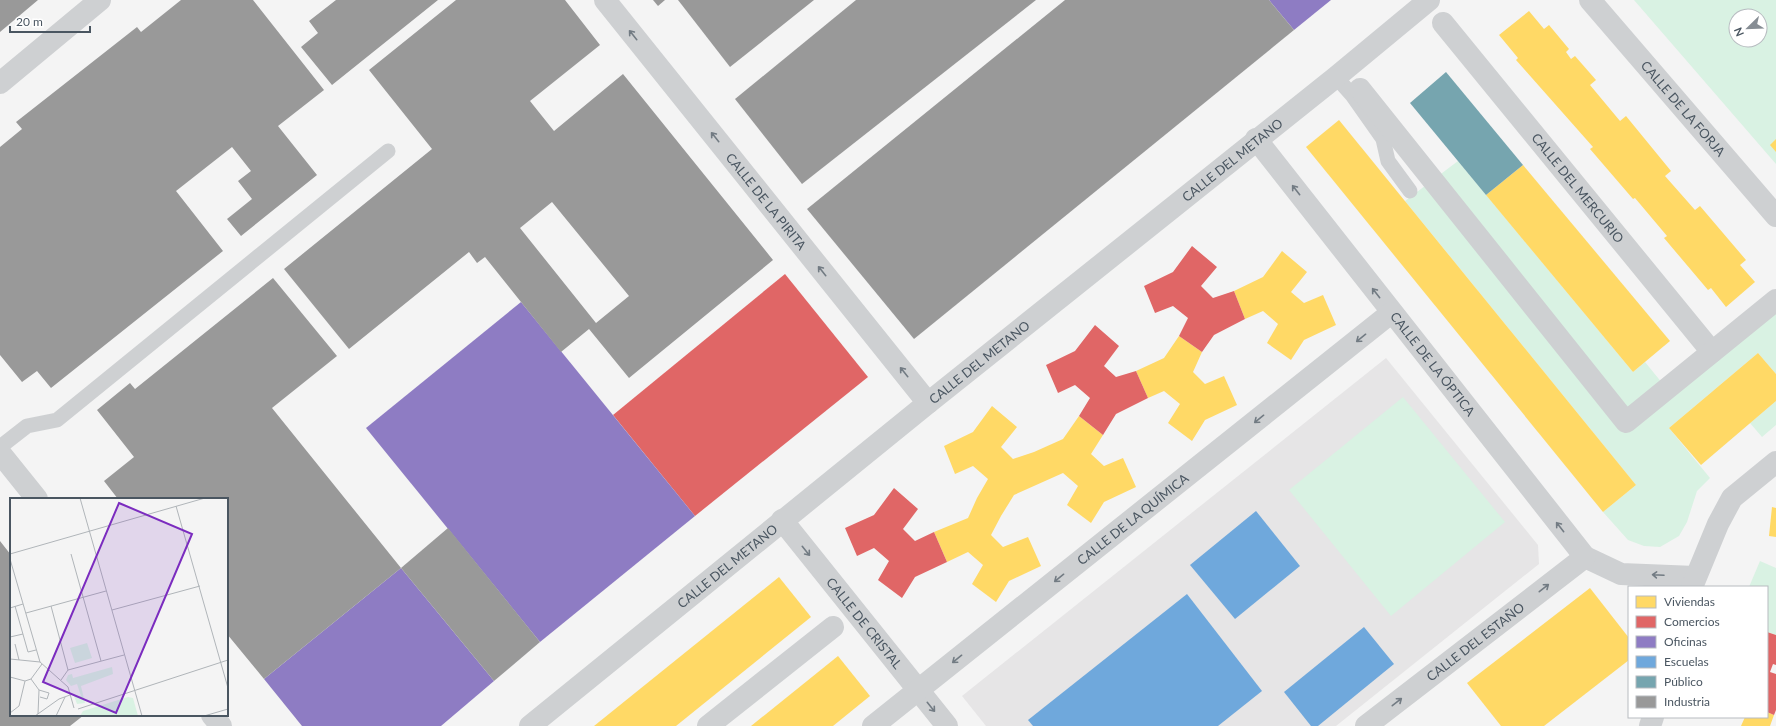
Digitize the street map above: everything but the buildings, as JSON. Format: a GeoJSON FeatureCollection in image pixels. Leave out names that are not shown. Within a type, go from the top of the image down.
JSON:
{"type":"FeatureCollection","features":[{"type":"Feature","properties":{"kind":"street"},"geometry":{"type":"LineString","coordinates":[[0,83],[100,0]]}},
{"type":"Feature","properties":{"kind":"street","name":"CALLE DE LA PIRITA"},"geometry":{"type":"LineString","coordinates":[[605,0],[928,402]]}},
{"type":"Feature","properties":{"kind":"street","name":"CALLE DEL METANO"},"geometry":{"type":"LineString","coordinates":[[530,726],[928,402],[1336,77],[1429,0]]}},
{"type":"Feature","properties":{"kind":"street","name":"CALLE DE LA FORJA"},"geometry":{"type":"LineString","coordinates":[[1590,0],[1776,216]]}},
{"type":"Feature","properties":{"kind":"street","name":"CALLE DEL MERCURIO"},"geometry":{"type":"LineString","coordinates":[[1443,23],[1712,352]]}},
{"type":"Feature","properties":{"kind":"street"},"geometry":{"type":"LineString","coordinates":[[1360,89],[1626,422],[1776,300]]}},
{"type":"Feature","properties":{"kind":"street","name":"CALLE DE LA ÓPTICA"},"geometry":{"type":"LineString","coordinates":[[1256,140],[1585,557],[1627,580],[1693,582]]}},
{"type":"Feature","properties":{"kind":"street","name":"CALLE DE LA QUÍMICA"},"geometry":{"type":"LineString","coordinates":[[874,726],[1392,313]]}},
{"type":"Feature","properties":{"kind":"street"},"geometry":{"type":"LineString","coordinates":[[0,453],[36,498]]}},
{"type":"Feature","properties":{"kind":"street"},"geometry":{"type":"LineString","coordinates":[[1693,582],[1718,524],[1732,498],[1776,462]]}},
{"type":"Feature","properties":{"kind":"street","name":"CALLE DE CRISTAL"},"geometry":{"type":"LineString","coordinates":[[782,520],[947,726]]}},
{"type":"Feature","properties":{"kind":"street","name":"CALLE DEL ESTAÑO"},"geometry":{"type":"LineString","coordinates":[[1366,726],[1585,557]]}},
{"type":"Feature","properties":{"kind":"street"},"geometry":{"type":"LineString","coordinates":[[708,726],[833,627]]}},
{"type":"Feature","properties":{"kind":"street"},"geometry":{"type":"LineString","coordinates":[[213,716],[221,726]]}},
{"type":"Feature","properties":{"kind":"lane"},"geometry":{"type":"LineString","coordinates":[[1336,77],[1352,95],[1382,139],[1388,161],[1410,191]]}},
{"type":"Feature","properties":{"kind":"lane"},"geometry":{"type":"LineString","coordinates":[[0,447],[26,426],[57,420],[388,151]]}},
{"type":"Feature","properties":{"kind":"shaded area"},"geometry":{"type":"Polygon","coordinates":[[[1386,358],[1538,545],[1539,564],[1336,726],[986,726],[962,696],[1386,358]]]}},
{"type":"Feature","properties":{"kind":"green space"},"geometry":{"type":"Polygon","coordinates":[[[1634,0],[1776,0],[1776,164],[1634,0]]]}},
{"type":"Feature","properties":{"kind":"green space"},"geometry":{"type":"Polygon","coordinates":[[[1458,161],[1633,372],[1645,362],[1667,389],[1776,312],[1776,374],[1758,353],[1669,428],[1710,478],[1697,491],[1687,522],[1679,536],[1660,547],[1644,546],[1628,540],[1603,512],[1636,485],[1405,201],[1458,161]]]}},
{"type":"Feature","properties":{"kind":"green space"},"geometry":{"type":"Polygon","coordinates":[[[1403,397],[1505,522],[1391,616],[1289,490],[1403,397]]]}},
{"type":"Feature","properties":{"kind":"green space"},"geometry":{"type":"Polygon","coordinates":[[[1776,401],[1776,425],[1762,437],[1750,423],[1776,401]]]}},
{"type":"Feature","properties":{"kind":"green space"},"geometry":{"type":"Polygon","coordinates":[[[1760,561],[1776,568],[1776,635],[1768,632],[1768,586],[1749,586],[1760,561]]]}}]}
